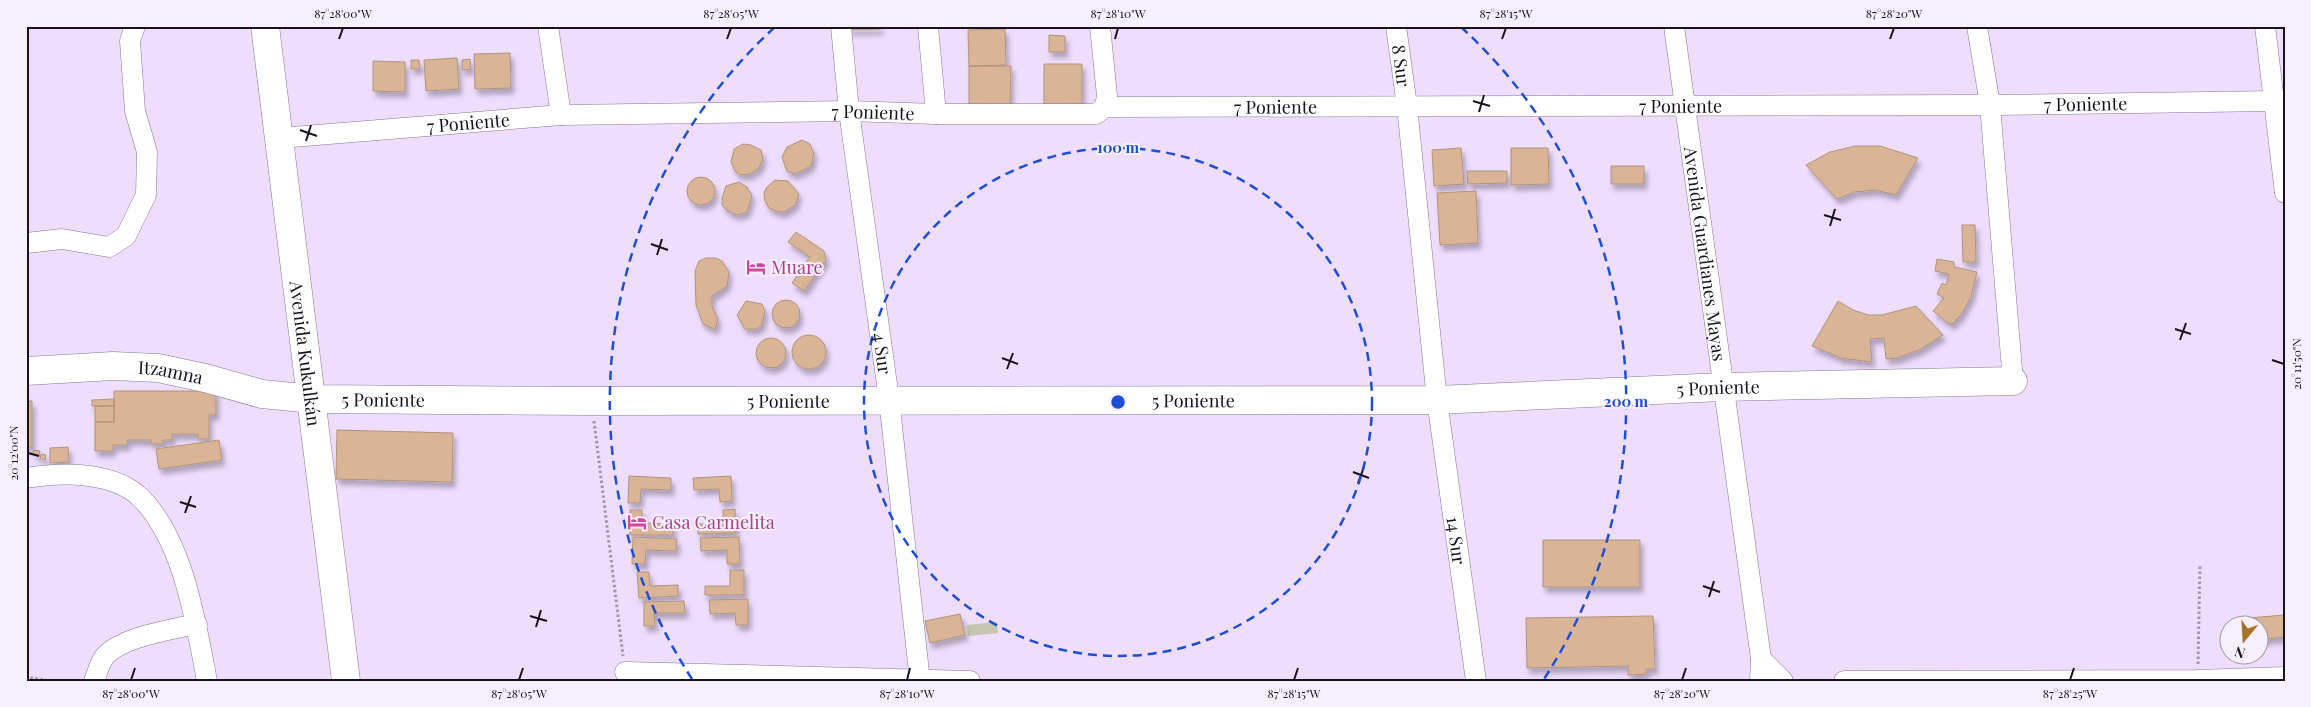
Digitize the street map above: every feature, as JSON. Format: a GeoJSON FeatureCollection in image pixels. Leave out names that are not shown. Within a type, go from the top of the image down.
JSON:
{"type":"FeatureCollection","features":[{"type":"Feature","properties":{"kind":"street"},"geometry":{"type":"LineString","coordinates":[[26,243],[62,239],[109,247],[126,236],[146,195],[148,152],[135,111],[130,41],[134,26]]}},
{"type":"Feature","properties":{"kind":"street","name":"Avenida Kukulkán"},"geometry":{"type":"LineString","coordinates":[[265,26],[313,398],[346,681]]}},
{"type":"Feature","properties":{"kind":"street"},"geometry":{"type":"LineString","coordinates":[[548,26],[561,115]]}},
{"type":"Feature","properties":{"kind":"street","name":"4 Sur"},"geometry":{"type":"LineString","coordinates":[[840,26],[849,111],[890,399],[920,680]]}},
{"type":"Feature","properties":{"kind":"street"},"geometry":{"type":"LineString","coordinates":[[928,26],[936,114]]}},
{"type":"Feature","properties":{"kind":"street"},"geometry":{"type":"LineString","coordinates":[[1100,26],[1107,96],[1105,107]]}},
{"type":"Feature","properties":{"kind":"street","name":"8 Sur"},"geometry":{"type":"LineString","coordinates":[[1396,26],[1407,106],[1438,400]]}},
{"type":"Feature","properties":{"kind":"street","name":"Avenida Guardianes Mayas"},"geometry":{"type":"LineString","coordinates":[[1674,26],[1683,107],[1692,153],[1722,387],[1761,659],[1760,681]]}},
{"type":"Feature","properties":{"kind":"street"},"geometry":{"type":"LineString","coordinates":[[1977,26],[1990,105],[2013,381]]}},
{"type":"Feature","properties":{"kind":"street"},"geometry":{"type":"LineString","coordinates":[[2265,26],[2274,101],[2281,126],[2285,194]]}},
{"type":"Feature","properties":{"kind":"street","name":"7 Poniente"},"geometry":{"type":"LineString","coordinates":[[280,138],[561,115],[849,111],[936,114],[1096,114],[1105,107],[1683,107],[2274,101]]}},
{"type":"Feature","properties":{"kind":"street","name":"Itzamna"},"geometry":{"type":"LineString","coordinates":[[26,371],[113,366],[158,368],[262,394],[313,398]]}},
{"type":"Feature","properties":{"kind":"street","name":"5 Poniente"},"geometry":{"type":"LineString","coordinates":[[313,398],[591,401],[890,399],[1438,400],[1722,387],[2013,381]]}},
{"type":"Feature","properties":{"kind":"street","name":"14 Sur"},"geometry":{"type":"LineString","coordinates":[[1438,400],[1476,681]]}},
{"type":"Feature","properties":{"kind":"street"},"geometry":{"type":"LineString","coordinates":[[26,478],[46,474],[83,474],[117,484],[142,498],[162,525],[186,582],[207,681]]}},
{"type":"Feature","properties":{"kind":"street"},"geometry":{"type":"LineString","coordinates":[[94,681],[103,658],[123,643],[154,633],[196,624]]}},
{"type":"Feature","properties":{"kind":"street"},"geometry":{"type":"LineString","coordinates":[[1761,659],[1783,681]]}},
{"type":"Feature","properties":{"kind":"street"},"geometry":{"type":"LineString","coordinates":[[625,672],[970,681]]}},
{"type":"Feature","properties":{"kind":"street"},"geometry":{"type":"LineString","coordinates":[[1844,681],[2198,680],[2285,677]]}},
{"type":"Feature","properties":{"kind":"path"},"geometry":{"type":"LineString","coordinates":[[591,401],[625,672]]}},
{"type":"Feature","properties":{"kind":"path"},"geometry":{"type":"LineString","coordinates":[[2198,680],[2200,565]]}},
{"type":"Feature","properties":{"kind":"path"},"geometry":{"type":"LineString","coordinates":[[26,674],[32,678],[52,681]]}},
{"type":"Feature","properties":{"kind":"green space"},"geometry":{"type":"Polygon","coordinates":[[[997,622],[998,633],[968,636],[967,625],[997,622]]]}},
{"type":"Feature","properties":{"kind":"building"},"geometry":{"type":"Polygon","coordinates":[[[849,26],[881,26],[881,29],[849,30],[849,26]]]}},
{"type":"Feature","properties":{"kind":"building"},"geometry":{"type":"Polygon","coordinates":[[[1005,29],[1006,65],[969,66],[968,30],[1005,29]]]}},
{"type":"Feature","properties":{"kind":"building"},"geometry":{"type":"Polygon","coordinates":[[[1049,35],[1065,36],[1065,52],[1049,52],[1049,35]]]}},
{"type":"Feature","properties":{"kind":"building"},"geometry":{"type":"Polygon","coordinates":[[[510,53],[511,88],[475,89],[474,54],[510,53]]]}},
{"type":"Feature","properties":{"kind":"building"},"geometry":{"type":"Polygon","coordinates":[[[457,58],[459,89],[426,91],[424,60],[457,58]]]}},
{"type":"Feature","properties":{"kind":"building"},"geometry":{"type":"Polygon","coordinates":[[[470,59],[471,69],[462,70],[462,60],[470,59]]]}},
{"type":"Feature","properties":{"kind":"building"},"geometry":{"type":"Polygon","coordinates":[[[411,60],[419,60],[420,69],[411,69],[411,60]]]}},
{"type":"Feature","properties":{"kind":"building"},"geometry":{"type":"Polygon","coordinates":[[[373,61],[405,62],[405,92],[373,91],[373,61]]]}},
{"type":"Feature","properties":{"kind":"building"},"geometry":{"type":"Polygon","coordinates":[[[1044,64],[1082,64],[1082,104],[1044,105],[1044,64]]]}},
{"type":"Feature","properties":{"kind":"building"},"geometry":{"type":"Polygon","coordinates":[[[969,66],[1011,66],[1010,105],[969,104],[969,66]]]}},
{"type":"Feature","properties":{"kind":"building"},"geometry":{"type":"Polygon","coordinates":[[[802,140],[810,144],[814,154],[811,166],[795,174],[787,171],[782,157],[787,147],[802,140]]]}},
{"type":"Feature","properties":{"kind":"building"},"geometry":{"type":"Polygon","coordinates":[[[743,144],[751,145],[761,150],[763,159],[759,168],[750,174],[740,175],[735,171],[731,162],[734,149],[743,144]]]}},
{"type":"Feature","properties":{"kind":"building"},"geometry":{"type":"Polygon","coordinates":[[[1855,146],[1880,146],[1918,158],[1896,195],[1875,190],[1854,192],[1837,199],[1806,165],[1830,152],[1855,146]]]}},
{"type":"Feature","properties":{"kind":"building"},"geometry":{"type":"Polygon","coordinates":[[[1461,148],[1464,184],[1434,186],[1432,150],[1461,148]]]}},
{"type":"Feature","properties":{"kind":"building"},"geometry":{"type":"Polygon","coordinates":[[[1511,148],[1548,148],[1549,184],[1511,185],[1511,148]]]}},
{"type":"Feature","properties":{"kind":"building"},"geometry":{"type":"Polygon","coordinates":[[[1611,166],[1644,166],[1644,184],[1611,184],[1611,166]]]}},
{"type":"Feature","properties":{"kind":"building"},"geometry":{"type":"Polygon","coordinates":[[[1467,171],[1507,171],[1507,183],[1468,184],[1467,171]]]}},
{"type":"Feature","properties":{"kind":"building"},"geometry":{"type":"Polygon","coordinates":[[[701,177],[711,181],[715,191],[711,201],[701,205],[691,201],[687,191],[691,181],[701,177]]]}},
{"type":"Feature","properties":{"kind":"building"},"geometry":{"type":"Polygon","coordinates":[[[775,180],[788,181],[799,194],[795,205],[784,212],[778,212],[769,208],[765,201],[764,193],[766,188],[775,180]]]}},
{"type":"Feature","properties":{"kind":"building"},"geometry":{"type":"Polygon","coordinates":[[[739,182],[747,187],[752,196],[747,212],[737,215],[728,211],[722,205],[722,198],[726,186],[739,182]]]}},
{"type":"Feature","properties":{"kind":"building"},"geometry":{"type":"Polygon","coordinates":[[[1476,191],[1478,243],[1440,245],[1437,193],[1476,191]]]}},
{"type":"Feature","properties":{"kind":"building"},"geometry":{"type":"Polygon","coordinates":[[[1962,225],[1975,225],[1976,262],[1963,262],[1962,225]]]}},
{"type":"Feature","properties":{"kind":"building"},"geometry":{"type":"Polygon","coordinates":[[[796,232],[824,251],[826,260],[804,291],[792,283],[810,257],[788,242],[796,232]]]}},
{"type":"Feature","properties":{"kind":"building"},"geometry":{"type":"Polygon","coordinates":[[[706,258],[716,258],[722,261],[729,272],[727,286],[712,296],[712,306],[718,319],[715,329],[703,324],[696,305],[695,271],[699,261],[706,258]]]}},
{"type":"Feature","properties":{"kind":"building"},"geometry":{"type":"Polygon","coordinates":[[[1937,259],[1954,262],[1954,267],[1977,272],[1971,297],[1961,315],[1951,325],[1933,311],[1944,298],[1937,294],[1942,283],[1946,285],[1949,274],[1935,271],[1937,259]]]}},
{"type":"Feature","properties":{"kind":"building"},"geometry":{"type":"Polygon","coordinates":[[[786,300],[796,304],[800,314],[796,324],[786,328],[776,324],[772,314],[776,304],[786,300]]]}},
{"type":"Feature","properties":{"kind":"building"},"geometry":{"type":"Polygon","coordinates":[[[746,301],[762,304],[765,311],[762,325],[756,329],[745,329],[737,315],[746,301]]]}},
{"type":"Feature","properties":{"kind":"building"},"geometry":{"type":"Polygon","coordinates":[[[1838,301],[1853,310],[1868,315],[1882,315],[1916,306],[1943,335],[1921,349],[1897,358],[1886,359],[1884,338],[1870,339],[1872,362],[1841,358],[1812,346],[1838,301]]]}},
{"type":"Feature","properties":{"kind":"building"},"geometry":{"type":"Polygon","coordinates":[[[809,335],[821,340],[826,352],[821,364],[809,369],[797,364],[792,352],[797,340],[809,335]]]}},
{"type":"Feature","properties":{"kind":"building"},"geometry":{"type":"Polygon","coordinates":[[[771,338],[782,342],[786,353],[782,364],[771,368],[760,364],[756,353],[760,342],[771,338]]]}},
{"type":"Feature","properties":{"kind":"building"},"geometry":{"type":"Polygon","coordinates":[[[114,391],[216,391],[216,415],[209,415],[209,439],[198,439],[198,434],[172,434],[172,440],[163,440],[163,444],[151,444],[151,440],[127,440],[127,445],[113,445],[113,451],[95,451],[95,422],[114,422],[114,391]]]}},
{"type":"Feature","properties":{"kind":"building"},"geometry":{"type":"Polygon","coordinates":[[[114,399],[114,406],[92,406],[92,400],[114,399]]]}},
{"type":"Feature","properties":{"kind":"building"},"geometry":{"type":"Polygon","coordinates":[[[26,401],[32,401],[32,448],[26,448],[26,401]]]}},
{"type":"Feature","properties":{"kind":"building"},"geometry":{"type":"Polygon","coordinates":[[[95,406],[114,406],[114,422],[95,422],[95,406]]]}},
{"type":"Feature","properties":{"kind":"building"},"geometry":{"type":"Polygon","coordinates":[[[337,430],[453,433],[452,482],[336,479],[337,430]]]}},
{"type":"Feature","properties":{"kind":"building"},"geometry":{"type":"Polygon","coordinates":[[[219,440],[222,460],[159,469],[156,449],[219,440]]]}},
{"type":"Feature","properties":{"kind":"building"},"geometry":{"type":"Polygon","coordinates":[[[68,447],[69,462],[50,463],[50,448],[68,447]]]}},
{"type":"Feature","properties":{"kind":"building"},"geometry":{"type":"Polygon","coordinates":[[[34,450],[40,451],[39,456],[33,454],[34,450]]]}},
{"type":"Feature","properties":{"kind":"building"},"geometry":{"type":"Polygon","coordinates":[[[41,454],[46,455],[45,460],[40,458],[41,454]]]}},
{"type":"Feature","properties":{"kind":"building"},"geometry":{"type":"Polygon","coordinates":[[[629,476],[671,478],[671,490],[641,489],[640,503],[628,503],[629,476]]]}},
{"type":"Feature","properties":{"kind":"building"},"geometry":{"type":"Polygon","coordinates":[[[731,476],[732,501],[720,502],[719,489],[694,490],[693,478],[731,476]]]}},
{"type":"Feature","properties":{"kind":"building"},"geometry":{"type":"Polygon","coordinates":[[[735,509],[736,533],[698,534],[698,524],[723,523],[723,510],[735,509]]]}},
{"type":"Feature","properties":{"kind":"building"},"geometry":{"type":"Polygon","coordinates":[[[630,510],[642,510],[642,523],[673,524],[673,535],[630,535],[630,510]]]}},
{"type":"Feature","properties":{"kind":"building"},"geometry":{"type":"Polygon","coordinates":[[[633,537],[677,539],[676,551],[646,550],[645,564],[632,564],[633,537]]]}},
{"type":"Feature","properties":{"kind":"building"},"geometry":{"type":"Polygon","coordinates":[[[739,537],[740,564],[727,564],[727,550],[701,551],[700,538],[739,537]]]}},
{"type":"Feature","properties":{"kind":"building"},"geometry":{"type":"Polygon","coordinates":[[[1543,540],[1640,540],[1640,587],[1543,587],[1543,540]]]}},
{"type":"Feature","properties":{"kind":"building"},"geometry":{"type":"Polygon","coordinates":[[[730,570],[744,570],[744,595],[705,595],[705,586],[730,586],[730,570]]]}},
{"type":"Feature","properties":{"kind":"building"},"geometry":{"type":"Polygon","coordinates":[[[637,572],[649,572],[650,586],[678,585],[678,596],[639,598],[637,572]]]}},
{"type":"Feature","properties":{"kind":"building"},"geometry":{"type":"Polygon","coordinates":[[[748,599],[748,625],[736,625],[735,613],[710,614],[709,600],[748,599]]]}},
{"type":"Feature","properties":{"kind":"building"},"geometry":{"type":"Polygon","coordinates":[[[684,601],[685,613],[654,613],[655,626],[644,626],[644,602],[684,601]]]}},
{"type":"Feature","properties":{"kind":"building"},"geometry":{"type":"Polygon","coordinates":[[[960,614],[965,635],[930,643],[925,621],[960,614]]]}},
{"type":"Feature","properties":{"kind":"building"},"geometry":{"type":"Polygon","coordinates":[[[2284,615],[2285,637],[2268,639],[2268,616],[2284,615]]]}},
{"type":"Feature","properties":{"kind":"building"},"geometry":{"type":"Polygon","coordinates":[[[1653,616],[1655,669],[1646,669],[1646,674],[1628,675],[1628,666],[1527,668],[1526,618],[1653,616]]]}},
{"type":"Feature","properties":{"kind":"place","name":"Muare"},"geometry":{"type":"Point","coordinates":[756,267]}},
{"type":"Feature","properties":{"kind":"place","name":"Casa Carmelita"},"geometry":{"type":"Point","coordinates":[637,522]}}]}
